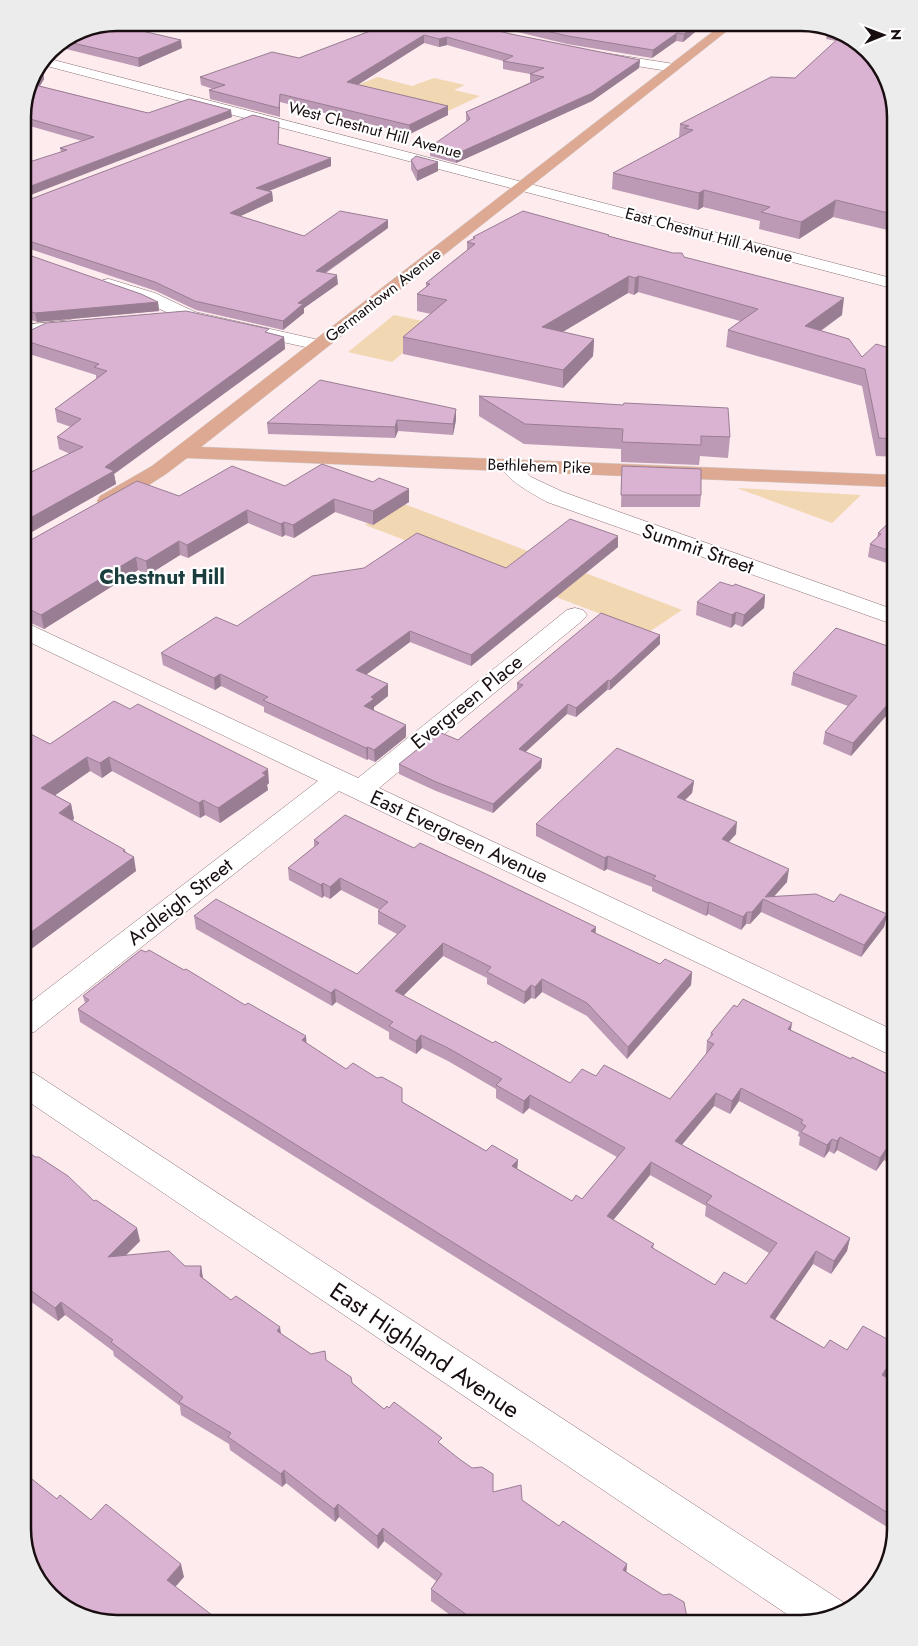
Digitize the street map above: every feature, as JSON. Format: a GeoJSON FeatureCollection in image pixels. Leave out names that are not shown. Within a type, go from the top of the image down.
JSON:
{"type":"FeatureCollection","features":[{"type":"Feature","properties":{"kind":"main road","name":"Germantown Avenue"},"geometry":{"type":"LineString","coordinates":[[89,511],[147,478],[182,452],[721,31]]}},
{"type":"Feature","properties":{"kind":"main road","name":"Bethlehem Pike"},"geometry":{"type":"LineString","coordinates":[[182,452],[887,481]]}},
{"type":"Feature","properties":{"kind":"street"},"geometry":{"type":"LineString","coordinates":[[594,55],[674,68]]}},
{"type":"Feature","properties":{"kind":"street","name":"West Chestnut Hill Avenue"},"geometry":{"type":"LineString","coordinates":[[50,63],[522,186]]}},
{"type":"Feature","properties":{"kind":"street"},"geometry":{"type":"LineString","coordinates":[[229,125],[252,116]]}},
{"type":"Feature","properties":{"kind":"street","name":"East Chestnut Hill Avenue"},"geometry":{"type":"LineString","coordinates":[[522,186],[887,282]]}},
{"type":"Feature","properties":{"kind":"street"},"geometry":{"type":"LineString","coordinates":[[95,279],[149,297],[189,316],[319,345]]}},
{"type":"Feature","properties":{"kind":"street"},"geometry":{"type":"LineString","coordinates":[[152,317],[189,316]]}},
{"type":"Feature","properties":{"kind":"street"},"geometry":{"type":"LineString","coordinates":[[31,329],[88,323]]}},
{"type":"Feature","properties":{"kind":"street","name":"Summit Street"},"geometry":{"type":"LineString","coordinates":[[509,465],[524,480],[555,497],[887,615]]}},
{"type":"Feature","properties":{"kind":"street","name":"Evergreen Place"},"geometry":{"type":"LineString","coordinates":[[348,784],[575,615]]}},
{"type":"Feature","properties":{"kind":"street","name":"East Evergreen Avenue"},"geometry":{"type":"LineString","coordinates":[[31,634],[887,1040]]}},
{"type":"Feature","properties":{"kind":"street","name":"Ardleigh Street"},"geometry":{"type":"LineString","coordinates":[[31,1018],[348,784]]}},
{"type":"Feature","properties":{"kind":"street","name":"East Highland Avenue"},"geometry":{"type":"LineString","coordinates":[[31,1088],[821,1612]]}},
{"type":"Feature","properties":{"kind":"shaded area"},"geometry":{"type":"Polygon","coordinates":[[[378,77],[412,86],[434,78],[465,85],[454,90],[480,96],[444,113],[355,86],[378,77]]]}},
{"type":"Feature","properties":{"kind":"shaded area"},"geometry":{"type":"Polygon","coordinates":[[[394,315],[437,324],[392,362],[348,352],[394,315]]]}},
{"type":"Feature","properties":{"kind":"shaded area"},"geometry":{"type":"Polygon","coordinates":[[[737,488],[861,495],[832,523],[737,488]]]}},
{"type":"Feature","properties":{"kind":"shaded area"},"geometry":{"type":"Polygon","coordinates":[[[399,502],[682,610],[649,632],[365,525],[399,502]]]}},
{"type":"Feature","properties":{"kind":"building"},"geometry":{"type":"Polygon","coordinates":[[[117,31],[142,31],[181,40],[138,58],[74,43],[100,33],[117,31]]]}},
{"type":"Feature","properties":{"kind":"building"},"geometry":{"type":"Polygon","coordinates":[[[370,31],[499,31],[640,60],[592,93],[456,154],[430,147],[470,119],[466,112],[544,77],[530,74],[544,68],[503,61],[513,56],[447,37],[439,39],[424,35],[347,82],[448,106],[409,125],[280,94],[279,108],[209,90],[225,85],[200,77],[272,52],[299,58],[370,31]]]}},
{"type":"Feature","properties":{"kind":"building"},"geometry":{"type":"Polygon","coordinates":[[[546,31],[688,31],[684,34],[677,33],[653,50],[546,31]]]}},
{"type":"Feature","properties":{"kind":"building"},"geometry":{"type":"Polygon","coordinates":[[[837,39],[858,52],[858,60],[866,60],[878,79],[886,106],[887,213],[836,200],[801,222],[761,212],[770,207],[704,190],[699,193],[613,173],[693,130],[684,128],[689,126],[680,124],[771,77],[795,78],[837,39]]]}},
{"type":"Feature","properties":{"kind":"building"},"geometry":{"type":"Polygon","coordinates":[[[38,86],[148,113],[189,99],[231,110],[31,186],[31,161],[67,150],[60,148],[94,137],[31,119],[34,95],[38,86]]]}},
{"type":"Feature","properties":{"kind":"building"},"geometry":{"type":"Polygon","coordinates":[[[253,115],[279,122],[278,144],[331,158],[256,188],[272,192],[230,213],[304,236],[340,211],[388,220],[316,271],[337,275],[298,303],[303,304],[283,321],[195,301],[155,282],[31,242],[31,199],[253,115]]]}},
{"type":"Feature","properties":{"kind":"building"},"geometry":{"type":"Polygon","coordinates":[[[416,156],[438,162],[417,171],[411,160],[416,156]]]}},
{"type":"Feature","properties":{"kind":"building"},"geometry":{"type":"Polygon","coordinates":[[[523,211],[608,236],[673,253],[682,253],[684,257],[844,298],[805,326],[849,339],[862,357],[876,344],[887,347],[887,438],[879,438],[865,369],[728,330],[758,309],[639,276],[635,278],[629,276],[542,327],[594,339],[563,370],[403,337],[447,300],[417,294],[430,284],[426,283],[475,244],[467,242],[475,238],[473,237],[523,211]]]}},
{"type":"Feature","properties":{"kind":"building"},"geometry":{"type":"Polygon","coordinates":[[[31,256],[141,294],[158,302],[35,313],[31,312],[31,256]]]}},
{"type":"Feature","properties":{"kind":"building"},"geometry":{"type":"Polygon","coordinates":[[[186,311],[269,329],[265,332],[284,337],[105,467],[114,471],[31,518],[31,472],[83,447],[57,437],[81,419],[55,409],[107,371],[94,367],[99,364],[31,343],[31,330],[46,323],[186,311]]]}},
{"type":"Feature","properties":{"kind":"building"},"geometry":{"type":"Polygon","coordinates":[[[320,380],[456,409],[453,424],[397,420],[395,427],[267,423],[320,380]]]}},
{"type":"Feature","properties":{"kind":"building"},"geometry":{"type":"Polygon","coordinates":[[[479,396],[623,405],[624,403],[728,408],[730,437],[701,436],[701,445],[622,442],[623,429],[525,424],[479,396]]]}},
{"type":"Feature","properties":{"kind":"building"},"geometry":{"type":"Polygon","coordinates":[[[322,464],[373,482],[379,478],[409,489],[373,511],[334,499],[293,525],[284,522],[281,524],[247,510],[187,545],[179,541],[146,561],[136,557],[41,615],[31,610],[31,540],[137,481],[179,496],[232,466],[285,486],[322,464]]]}},
{"type":"Feature","properties":{"kind":"building"},"geometry":{"type":"Polygon","coordinates":[[[622,466],[701,469],[701,495],[621,495],[622,466]]]}},
{"type":"Feature","properties":{"kind":"building"},"geometry":{"type":"Polygon","coordinates":[[[570,519],[618,536],[471,655],[410,631],[356,670],[388,684],[371,697],[374,699],[364,706],[406,725],[374,750],[263,700],[268,697],[220,674],[214,678],[161,653],[216,617],[237,626],[312,576],[364,568],[417,533],[506,568],[570,519]]]}},
{"type":"Feature","properties":{"kind":"building"},"geometry":{"type":"Polygon","coordinates":[[[887,524],[887,550],[870,544],[881,534],[878,533],[887,524]]]}},
{"type":"Feature","properties":{"kind":"building"},"geometry":{"type":"Polygon","coordinates":[[[720,582],[733,586],[735,584],[765,595],[744,615],[736,612],[732,615],[697,602],[720,582]]]}},
{"type":"Feature","properties":{"kind":"building"},"geometry":{"type":"Polygon","coordinates":[[[601,613],[660,635],[610,681],[608,680],[576,708],[568,704],[519,749],[542,759],[493,804],[436,782],[399,764],[439,732],[458,740],[523,685],[517,683],[601,613]]]}},
{"type":"Feature","properties":{"kind":"building"},"geometry":{"type":"Polygon","coordinates":[[[836,628],[887,646],[887,705],[853,743],[825,732],[857,696],[793,673],[836,628]]]}},
{"type":"Feature","properties":{"kind":"building"},"geometry":{"type":"Polygon","coordinates":[[[114,701],[130,709],[138,704],[268,769],[262,773],[266,775],[218,808],[203,800],[199,803],[109,757],[100,763],[87,757],[41,788],[71,804],[59,813],[134,857],[31,932],[31,734],[50,744],[114,701]]]}},
{"type":"Feature","properties":{"kind":"building"},"geometry":{"type":"Polygon","coordinates":[[[617,748],[694,781],[677,797],[737,822],[722,839],[789,869],[765,897],[816,894],[834,902],[840,894],[887,914],[864,945],[763,899],[752,912],[747,912],[743,917],[653,879],[656,876],[608,856],[605,858],[536,824],[617,748]]]}},
{"type":"Feature","properties":{"kind":"building"},"geometry":{"type":"Polygon","coordinates":[[[345,815],[414,848],[420,843],[484,873],[596,927],[591,931],[660,964],[665,959],[692,972],[628,1047],[587,1003],[542,979],[535,987],[531,985],[525,992],[487,972],[491,967],[443,943],[395,991],[493,1043],[495,1041],[570,1083],[582,1069],[596,1076],[604,1065],[670,1099],[714,1044],[707,1041],[713,1034],[711,1033],[734,1005],[737,1007],[743,999],[792,1023],[788,1029],[887,1074],[887,1148],[880,1158],[840,1137],[837,1141],[832,1139],[827,1145],[801,1132],[806,1126],[801,1123],[803,1120],[741,1088],[732,1101],[716,1093],[675,1141],[850,1238],[834,1261],[816,1251],[770,1317],[824,1348],[830,1340],[847,1350],[863,1326],[887,1339],[887,1368],[882,1375],[887,1378],[887,1512],[78,1009],[89,1000],[83,996],[141,950],[146,952],[149,950],[184,970],[186,969],[245,1005],[248,1003],[306,1036],[302,1040],[346,1069],[353,1063],[377,1078],[382,1077],[402,1088],[402,1102],[486,1151],[492,1145],[518,1160],[512,1166],[572,1201],[576,1195],[582,1199],[625,1148],[530,1095],[524,1101],[496,1085],[502,1079],[448,1048],[421,1035],[416,1041],[389,1026],[393,1022],[335,989],[331,993],[194,916],[216,899],[357,974],[406,926],[378,911],[388,902],[340,878],[330,887],[323,883],[321,885],[288,868],[319,843],[314,840],[345,815]],[[651,1162],[607,1216],[654,1244],[651,1247],[715,1285],[724,1272],[746,1284],[777,1243],[706,1203],[712,1196],[651,1162]]]}},
{"type":"Feature","properties":{"kind":"building"},"geometry":{"type":"Polygon","coordinates":[[[31,1154],[39,1157],[68,1176],[94,1201],[96,1200],[137,1228],[108,1257],[169,1251],[185,1266],[201,1266],[200,1276],[231,1300],[236,1296],[280,1327],[277,1331],[311,1354],[325,1351],[326,1360],[351,1377],[352,1383],[384,1409],[387,1406],[389,1408],[394,1402],[442,1438],[438,1442],[458,1458],[472,1468],[482,1467],[493,1474],[493,1492],[521,1485],[522,1500],[559,1526],[563,1521],[627,1564],[623,1570],[663,1595],[670,1594],[684,1602],[686,1615],[467,1615],[431,1589],[442,1574],[383,1528],[377,1536],[338,1504],[334,1509],[284,1470],[281,1474],[228,1437],[231,1433],[179,1402],[183,1397],[111,1342],[113,1340],[61,1302],[55,1308],[31,1291],[31,1154]]]}},
{"type":"Feature","properties":{"kind":"building"},"geometry":{"type":"Polygon","coordinates":[[[31,1478],[57,1499],[60,1495],[91,1520],[106,1504],[181,1564],[167,1580],[212,1615],[111,1615],[79,1606],[60,1594],[52,1586],[40,1567],[33,1546],[31,1478]]]}},
{"type":"Feature","properties":{"kind":"district","name":"Chestnut Hill"},"geometry":{"type":"Point","coordinates":[162,577]}}]}
